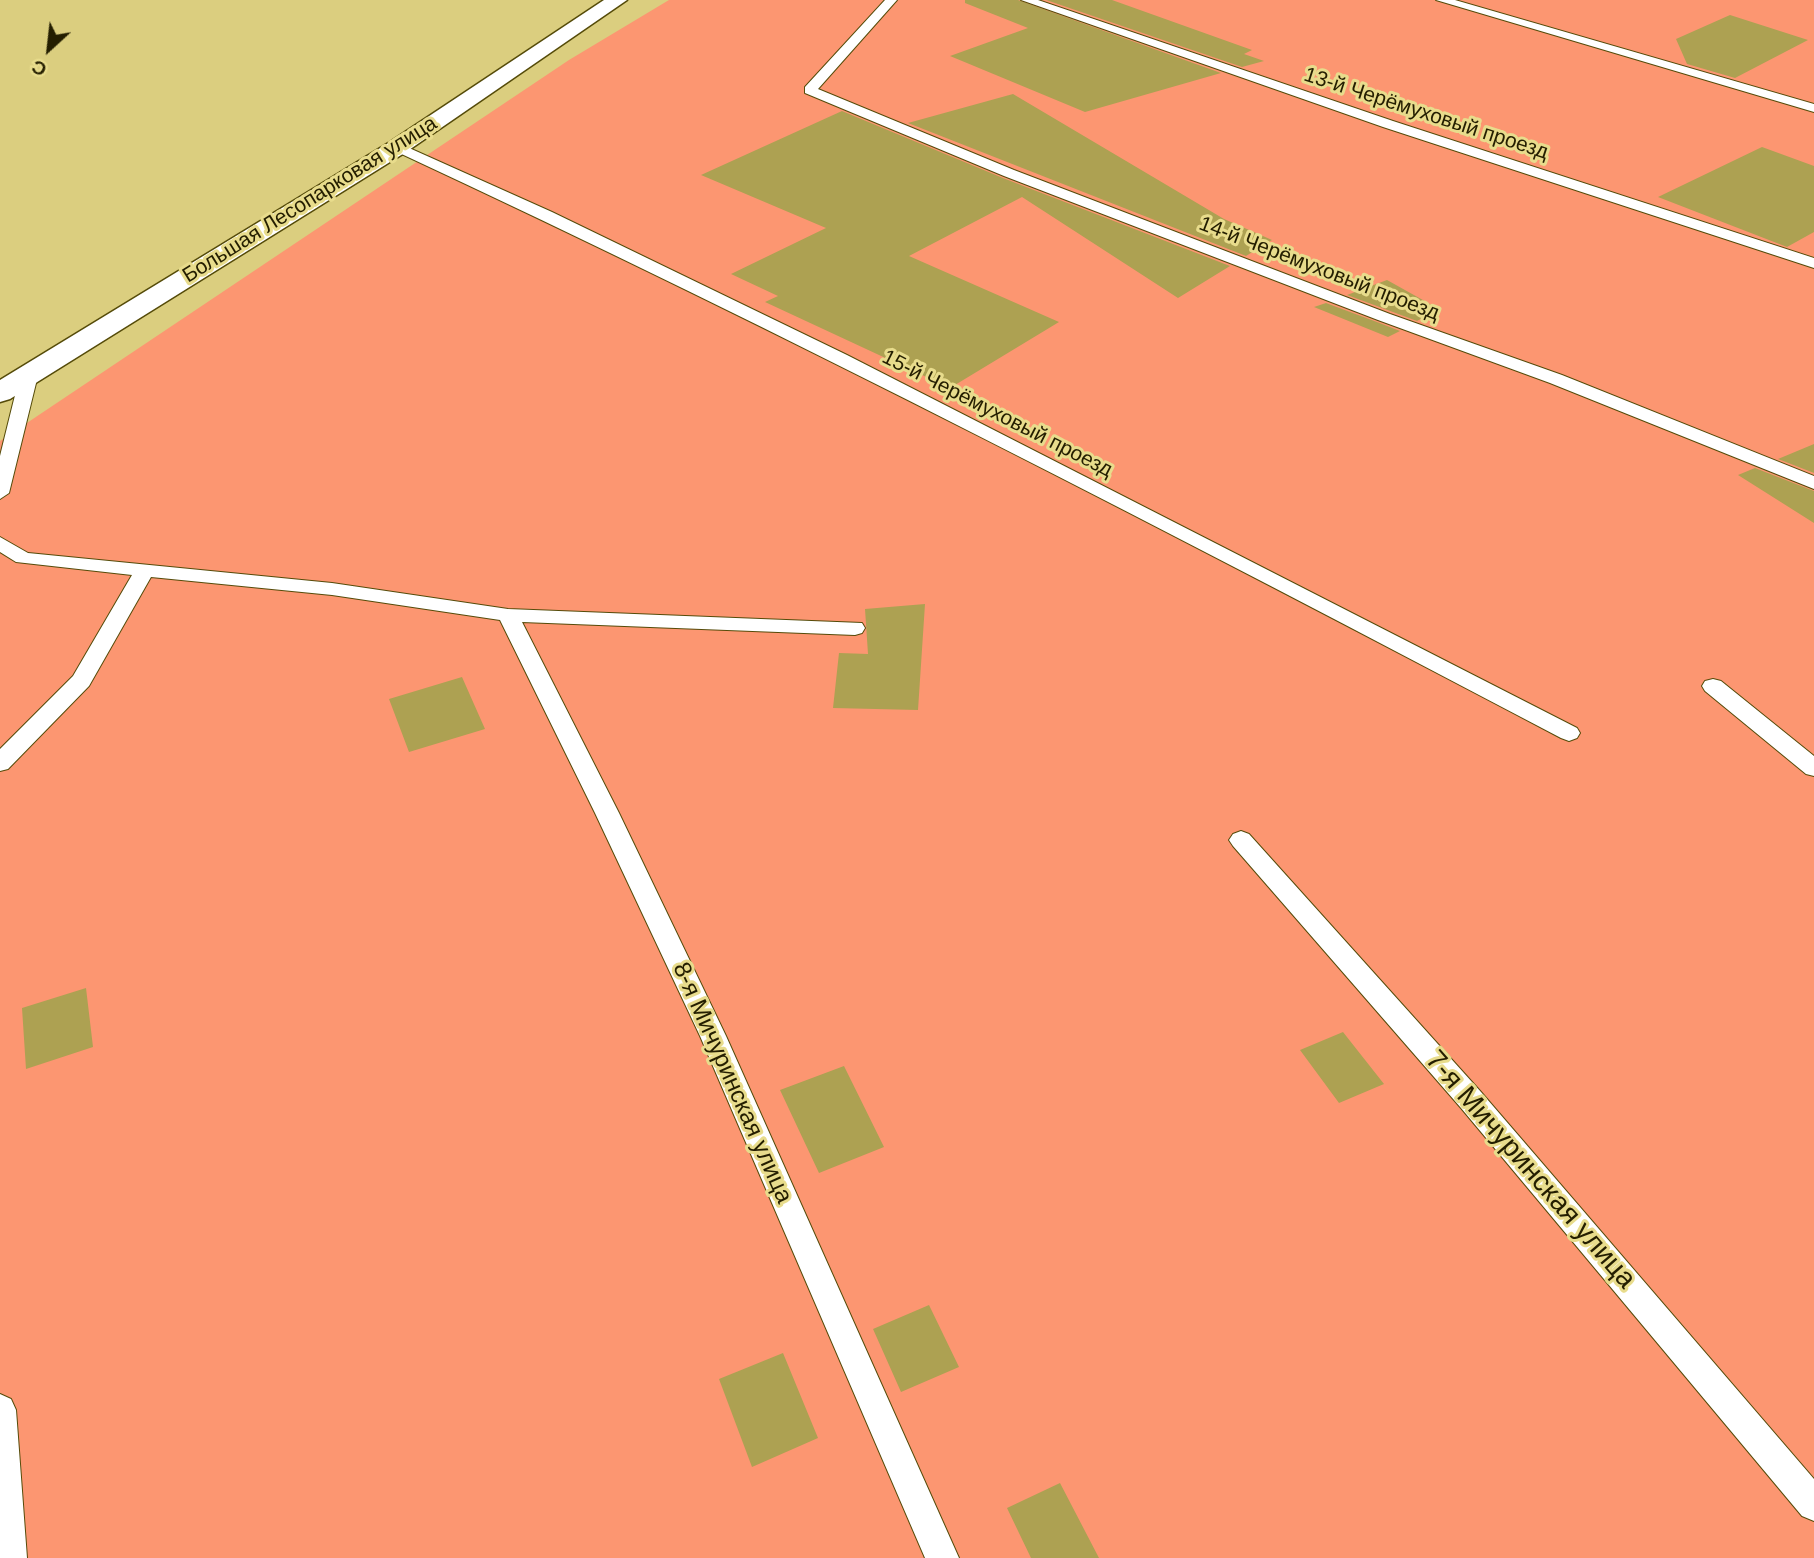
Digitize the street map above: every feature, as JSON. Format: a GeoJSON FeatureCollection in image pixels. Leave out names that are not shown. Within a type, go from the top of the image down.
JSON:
{"type":"FeatureCollection","features":[{"type":"Feature","properties":{"kind":"main road","name":"Большая Лесопарковая улица"},"geometry":{"type":"LineString","coordinates":[[0,393],[398,147],[617,0]]}},
{"type":"Feature","properties":{"kind":"lane","name":"14-й Черёмуховый проезд"},"geometry":{"type":"LineString","coordinates":[[891,0],[810,90],[1022,178],[1384,317],[1556,379],[1814,483]]}},
{"type":"Feature","properties":{"kind":"lane","name":"13-й Черёмуховый проезд"},"geometry":{"type":"LineString","coordinates":[[1027,0],[1388,124],[1814,263]]}},
{"type":"Feature","properties":{"kind":"lane"},"geometry":{"type":"LineString","coordinates":[[1442,0],[1814,108]]}},
{"type":"Feature","properties":{"kind":"lane","name":"15-й Черёмуховый проезд"},"geometry":{"type":"LineString","coordinates":[[398,147],[619,249],[1338,612],[1569,733]]}},
{"type":"Feature","properties":{"kind":"lane"},"geometry":{"type":"LineString","coordinates":[[0,493],[29,375]]}},
{"type":"Feature","properties":{"kind":"lane"},"geometry":{"type":"LineString","coordinates":[[0,543],[23,558],[332,589],[508,615],[855,628]]}},
{"type":"Feature","properties":{"kind":"lane"},"geometry":{"type":"LineString","coordinates":[[0,763],[81,681],[145,570]]}},
{"type":"Feature","properties":{"kind":"lane","name":"8-я Мичуринская улица"},"geometry":{"type":"LineString","coordinates":[[508,615],[607,813],[713,1036],[942,1558]]}},
{"type":"Feature","properties":{"kind":"lane"},"geometry":{"type":"LineString","coordinates":[[1713,686],[1814,768]]}},
{"type":"Feature","properties":{"kind":"lane","name":"7-я Мичуринская улица"},"geometry":{"type":"LineString","coordinates":[[1241,840],[1471,1100],[1814,1504]]}},
{"type":"Feature","properties":{"kind":"lane"},"geometry":{"type":"LineString","coordinates":[[0,1410],[10,1558]]}},
{"type":"Feature","properties":{"kind":"shaded area"},"geometry":{"type":"Polygon","coordinates":[[[669,0],[1814,0],[1814,1558],[0,1558],[0,441],[569,60],[669,0]]]}},
{"type":"Feature","properties":{"kind":"building"},"geometry":{"type":"Polygon","coordinates":[[[965,0],[1018,0],[1221,73],[1085,112],[950,56],[1028,28],[965,3],[965,0]]]}},
{"type":"Feature","properties":{"kind":"building"},"geometry":{"type":"Polygon","coordinates":[[[1046,0],[1112,0],[1252,50],[1244,54],[1264,61],[1242,67],[1046,0]]]}},
{"type":"Feature","properties":{"kind":"building"},"geometry":{"type":"Polygon","coordinates":[[[1730,15],[1808,40],[1735,78],[1687,64],[1676,39],[1730,15]]]}},
{"type":"Feature","properties":{"kind":"building"},"geometry":{"type":"Polygon","coordinates":[[[1013,94],[1224,219],[1272,240],[1246,256],[908,123],[1013,94]]]}},
{"type":"Feature","properties":{"kind":"building"},"geometry":{"type":"Polygon","coordinates":[[[842,111],[1003,178],[1230,266],[1178,298],[1022,197],[909,256],[1059,322],[950,388],[765,302],[778,296],[731,274],[826,228],[701,175],[842,111]]]}},
{"type":"Feature","properties":{"kind":"building"},"geometry":{"type":"Polygon","coordinates":[[[1762,147],[1814,166],[1814,232],[1787,247],[1658,197],[1762,147]]]}},
{"type":"Feature","properties":{"kind":"building"},"geometry":{"type":"Polygon","coordinates":[[[1387,280],[1439,309],[1417,321],[1347,295],[1387,280]]]}},
{"type":"Feature","properties":{"kind":"building"},"geometry":{"type":"Polygon","coordinates":[[[1326,303],[1400,331],[1388,337],[1314,307],[1326,303]]]}},
{"type":"Feature","properties":{"kind":"building"},"geometry":{"type":"Polygon","coordinates":[[[1814,444],[1814,473],[1778,459],[1814,444]]]}},
{"type":"Feature","properties":{"kind":"building"},"geometry":{"type":"Polygon","coordinates":[[[1755,468],[1814,491],[1814,523],[1738,475],[1755,468]]]}},
{"type":"Feature","properties":{"kind":"building"},"geometry":{"type":"Polygon","coordinates":[[[925,604],[918,710],[833,708],[839,653],[868,654],[865,609],[925,604]]]}},
{"type":"Feature","properties":{"kind":"building"},"geometry":{"type":"Polygon","coordinates":[[[462,677],[485,729],[409,752],[389,699],[462,677]]]}},
{"type":"Feature","properties":{"kind":"building"},"geometry":{"type":"Polygon","coordinates":[[[86,988],[93,1047],[26,1069],[22,1008],[86,988]]]}},
{"type":"Feature","properties":{"kind":"building"},"geometry":{"type":"Polygon","coordinates":[[[1343,1032],[1384,1084],[1339,1103],[1300,1050],[1343,1032]]]}},
{"type":"Feature","properties":{"kind":"building"},"geometry":{"type":"Polygon","coordinates":[[[844,1066],[884,1147],[819,1173],[780,1090],[844,1066]]]}},
{"type":"Feature","properties":{"kind":"building"},"geometry":{"type":"Polygon","coordinates":[[[929,1305],[959,1367],[901,1392],[873,1329],[929,1305]]]}},
{"type":"Feature","properties":{"kind":"building"},"geometry":{"type":"Polygon","coordinates":[[[783,1353],[818,1438],[752,1467],[719,1379],[783,1353]]]}},
{"type":"Feature","properties":{"kind":"building"},"geometry":{"type":"Polygon","coordinates":[[[1060,1483],[1099,1558],[1031,1558],[1007,1508],[1060,1483]]]}}]}
